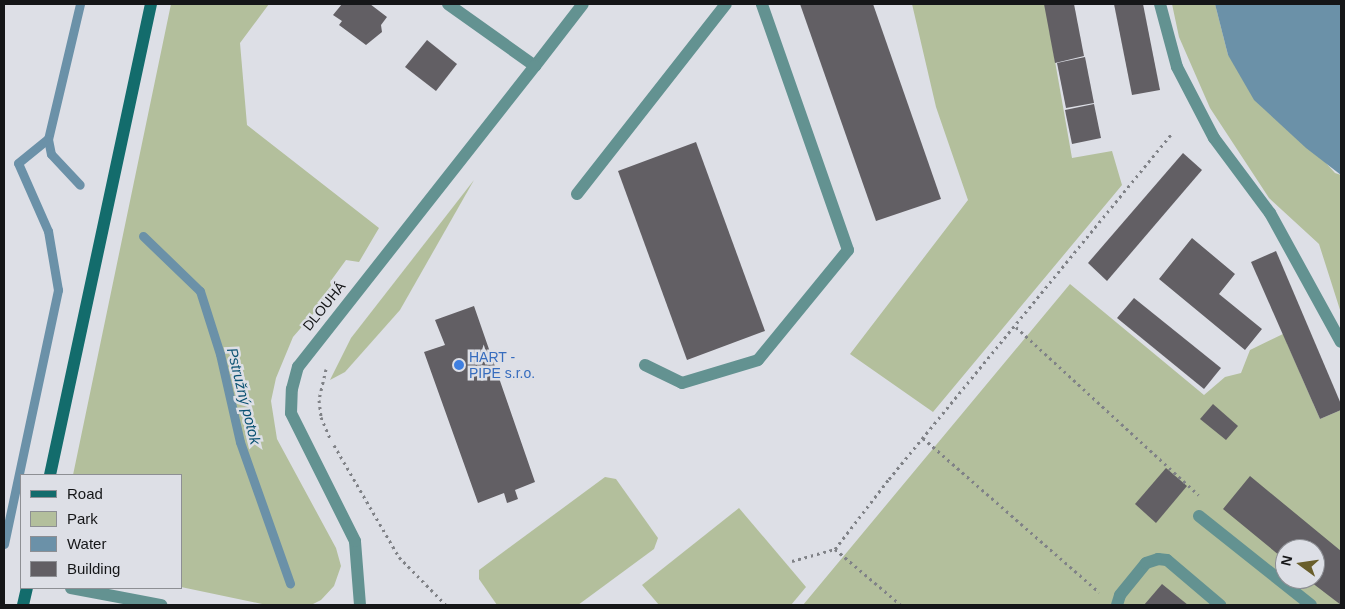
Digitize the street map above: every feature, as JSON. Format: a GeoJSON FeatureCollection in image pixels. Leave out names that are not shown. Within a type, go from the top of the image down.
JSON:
{"type":"FeatureCollection","features":[{"type":"Feature","properties":{"kind":"main road"},"geometry":{"type":"LineString","coordinates":[[50,474],[151,4]]}},
{"type":"Feature","properties":{"kind":"main road"},"geometry":{"type":"LineString","coordinates":[[23,605],[26,589]]}},
{"type":"Feature","properties":{"kind":"street"},"geometry":{"type":"LineString","coordinates":[[448,4],[535,66]]}},
{"type":"Feature","properties":{"kind":"street","name":"DLOUHÁ"},"geometry":{"type":"LineString","coordinates":[[360,605],[355,541],[291,413],[292,389],[298,367],[583,4]]}},
{"type":"Feature","properties":{"kind":"street"},"geometry":{"type":"LineString","coordinates":[[577,194],[726,4]]}},
{"type":"Feature","properties":{"kind":"street"},"geometry":{"type":"LineString","coordinates":[[645,364],[682,383],[758,360],[848,250],[762,4]]}},
{"type":"Feature","properties":{"kind":"street"},"geometry":{"type":"LineString","coordinates":[[1160,4],[1177,67],[1214,138],[1270,213],[1341,342]]}},
{"type":"Feature","properties":{"kind":"street"},"geometry":{"type":"LineString","coordinates":[[1199,516],[1311,605]]}},
{"type":"Feature","properties":{"kind":"street"},"geometry":{"type":"LineString","coordinates":[[1112,602],[1146,563],[1158,559],[1166,560],[1220,605]]}},
{"type":"Feature","properties":{"kind":"street"},"geometry":{"type":"LineString","coordinates":[[76,589],[161,605]]}},
{"type":"Feature","properties":{"kind":"path"},"geometry":{"type":"LineString","coordinates":[[792,561],[835,549],[923,438],[1016,327],[1171,135]]}},
{"type":"Feature","properties":{"kind":"path"},"geometry":{"type":"LineString","coordinates":[[1016,327],[1210,505],[1199,516]]}},
{"type":"Feature","properties":{"kind":"path"},"geometry":{"type":"LineString","coordinates":[[330,363],[322,378],[319,400],[325,429],[399,557],[446,605]]}},
{"type":"Feature","properties":{"kind":"path"},"geometry":{"type":"LineString","coordinates":[[923,438],[1112,602]]}},
{"type":"Feature","properties":{"kind":"path"},"geometry":{"type":"LineString","coordinates":[[835,549],[901,605]]}},
{"type":"Feature","properties":{"kind":"green space"},"geometry":{"type":"Polygon","coordinates":[[[171,4],[269,4],[240,43],[247,125],[379,228],[359,262],[346,260],[330,282],[333,291],[293,337],[276,378],[271,401],[277,439],[336,548],[341,566],[334,586],[321,600],[311,605],[267,605],[182,587],[182,474],[73,474],[171,4]]]}},
{"type":"Feature","properties":{"kind":"green space"},"geometry":{"type":"Polygon","coordinates":[[[912,4],[1045,4],[1072,158],[1112,151],[1122,185],[933,412],[850,354],[968,200],[936,107],[912,4]]]}},
{"type":"Feature","properties":{"kind":"green space"},"geometry":{"type":"Polygon","coordinates":[[[1172,4],[1215,4],[1228,55],[1335,173],[1341,175],[1341,313],[1319,244],[1269,198],[1210,108],[1179,37],[1172,4]]]}},
{"type":"Feature","properties":{"kind":"green space"},"geometry":{"type":"Polygon","coordinates":[[[474,180],[400,310],[345,372],[330,380],[351,338],[474,180]]]}},
{"type":"Feature","properties":{"kind":"green space"},"geometry":{"type":"Polygon","coordinates":[[[1070,284],[1204,395],[1225,377],[1241,373],[1250,350],[1283,334],[1320,419],[1341,410],[1341,605],[803,605],[1070,284]]]}},
{"type":"Feature","properties":{"kind":"green space"},"geometry":{"type":"Polygon","coordinates":[[[605,477],[616,479],[658,538],[654,549],[578,605],[497,605],[479,579],[479,570],[605,477]]]}},
{"type":"Feature","properties":{"kind":"green space"},"geometry":{"type":"Polygon","coordinates":[[[739,508],[806,587],[791,605],[659,605],[642,585],[739,508]]]}},
{"type":"Feature","properties":{"kind":"water"},"geometry":{"type":"Polygon","coordinates":[[[1215,4],[1341,4],[1341,175],[1306,148],[1254,100],[1228,55],[1215,4]]]}},
{"type":"Feature","properties":{"kind":"building"},"geometry":{"type":"Polygon","coordinates":[[[342,4],[370,4],[387,17],[381,25],[382,32],[366,45],[339,25],[342,21],[333,15],[342,4]]]}},
{"type":"Feature","properties":{"kind":"building"},"geometry":{"type":"Polygon","coordinates":[[[800,4],[873,4],[941,199],[876,221],[800,4]]]}},
{"type":"Feature","properties":{"kind":"building"},"geometry":{"type":"Polygon","coordinates":[[[1044,4],[1074,4],[1084,56],[1055,63],[1044,4]]]}},
{"type":"Feature","properties":{"kind":"building"},"geometry":{"type":"Polygon","coordinates":[[[1114,4],[1143,4],[1160,90],[1132,95],[1114,4]]]}},
{"type":"Feature","properties":{"kind":"building"},"geometry":{"type":"Polygon","coordinates":[[[427,40],[457,64],[436,91],[405,67],[427,40]]]}},
{"type":"Feature","properties":{"kind":"building"},"geometry":{"type":"Polygon","coordinates":[[[1085,57],[1094,103],[1066,108],[1057,63],[1085,57]]]}},
{"type":"Feature","properties":{"kind":"building"},"geometry":{"type":"Polygon","coordinates":[[[1094,104],[1101,138],[1072,144],[1065,110],[1094,104]]]}},
{"type":"Feature","properties":{"kind":"building"},"geometry":{"type":"Polygon","coordinates":[[[696,142],[765,331],[687,360],[618,171],[696,142]]]}},
{"type":"Feature","properties":{"kind":"building"},"geometry":{"type":"Polygon","coordinates":[[[1183,153],[1202,170],[1107,281],[1088,263],[1183,153]]]}},
{"type":"Feature","properties":{"kind":"building"},"geometry":{"type":"Polygon","coordinates":[[[1192,238],[1235,274],[1219,294],[1262,329],[1245,350],[1159,279],[1192,238]]]}},
{"type":"Feature","properties":{"kind":"building"},"geometry":{"type":"Polygon","coordinates":[[[1276,251],[1341,404],[1341,410],[1320,419],[1251,262],[1276,251]]]}},
{"type":"Feature","properties":{"kind":"building"},"geometry":{"type":"Polygon","coordinates":[[[1134,298],[1221,368],[1204,389],[1117,318],[1134,298]]]}},
{"type":"Feature","properties":{"kind":"building"},"geometry":{"type":"Polygon","coordinates":[[[474,306],[535,482],[515,490],[518,499],[507,503],[504,493],[478,503],[424,352],[445,345],[435,320],[474,306]]]}},
{"type":"Feature","properties":{"kind":"building"},"geometry":{"type":"Polygon","coordinates":[[[1213,404],[1238,426],[1226,440],[1200,419],[1213,404]]]}},
{"type":"Feature","properties":{"kind":"building"},"geometry":{"type":"Polygon","coordinates":[[[1166,468],[1187,486],[1156,523],[1135,504],[1166,468]]]}},
{"type":"Feature","properties":{"kind":"building"},"geometry":{"type":"Polygon","coordinates":[[[1250,476],[1341,551],[1341,605],[1320,589],[1325,589],[1325,539],[1275,539],[1275,552],[1223,509],[1250,476]]]}},
{"type":"Feature","properties":{"kind":"building"},"geometry":{"type":"Polygon","coordinates":[[[1162,584],[1188,605],[1144,605],[1162,584]]]}},
{"type":"Feature","properties":{"kind":"waterway","name":"Pstružný potok"},"geometry":{"type":"LineString","coordinates":[[80,4],[48,139],[51,154],[80,185]]}},
{"type":"Feature","properties":{"kind":"waterway"},"geometry":{"type":"LineString","coordinates":[[4,544],[58,290],[48,231],[18,163],[48,139]]}},
{"type":"Feature","properties":{"kind":"waterway","name":"Pstružný potok"},"geometry":{"type":"LineString","coordinates":[[143,236],[200,291],[220,354],[240,442],[290,583]]}},
{"type":"Feature","properties":{"kind":"place","name":"HART - PIPE s.r.o."},"geometry":{"type":"Point","coordinates":[459,365]}}]}
